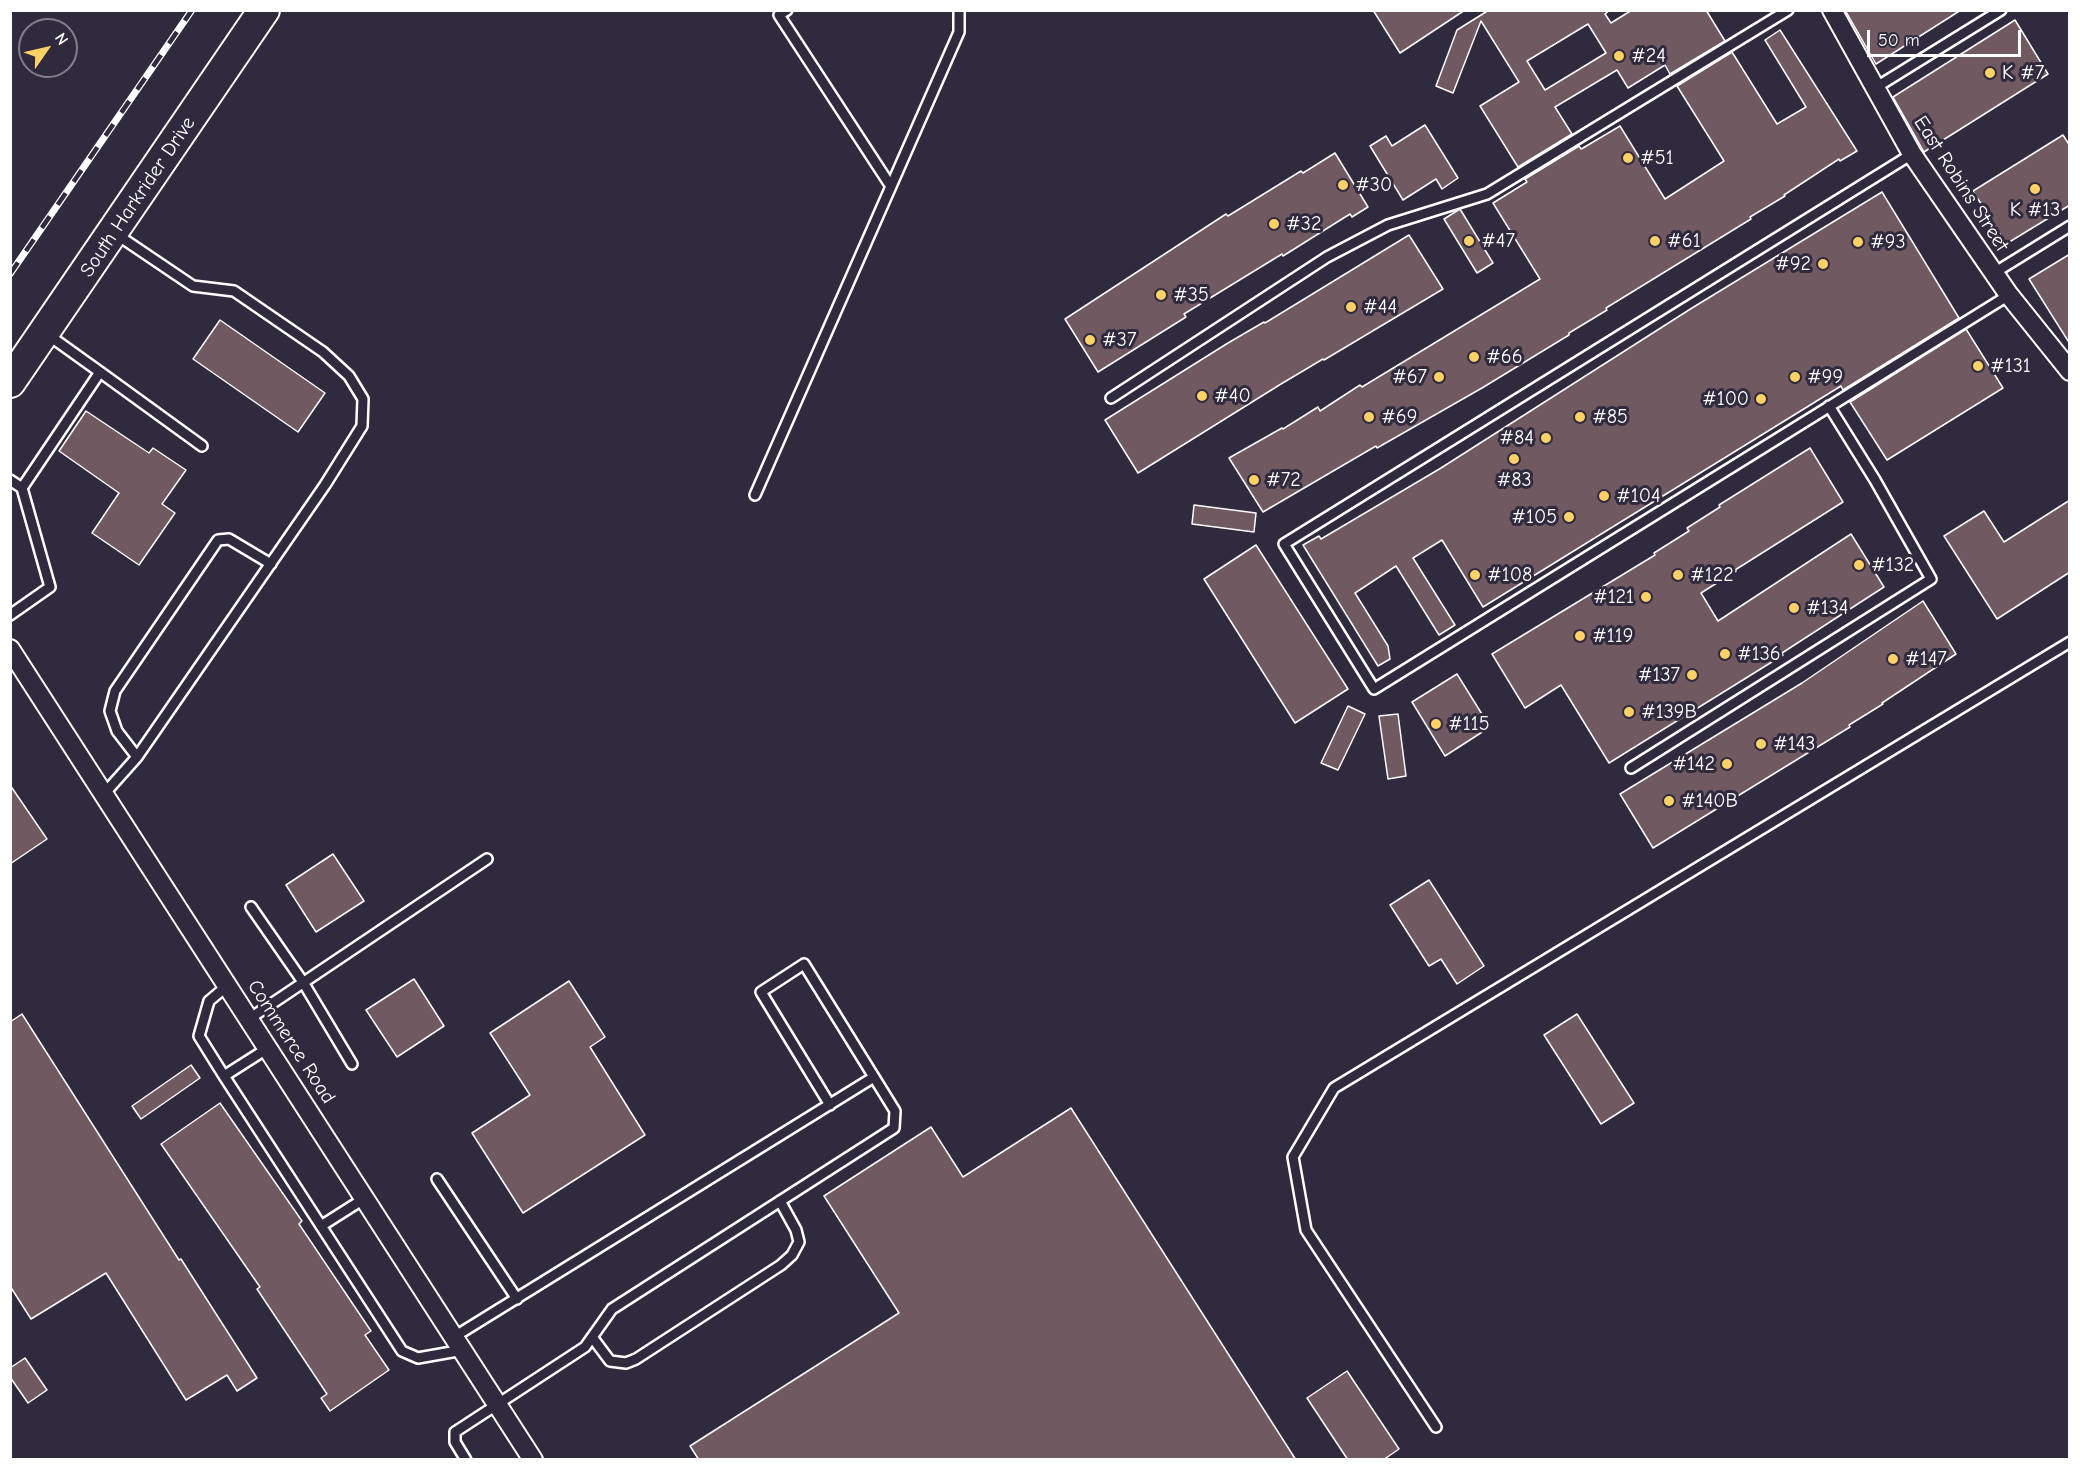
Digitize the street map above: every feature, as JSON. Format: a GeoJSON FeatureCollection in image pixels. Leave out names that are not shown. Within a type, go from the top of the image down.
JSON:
{"type":"FeatureCollection","features":[{"type":"Feature","properties":{"kind":"main road","name":"South Harkrider Drive"},"geometry":{"type":"LineString","coordinates":[[10,382],[114,233],[264,10]]}},
{"type":"Feature","properties":{"kind":"street","name":"East Robins Street"},"geometry":{"type":"LineString","coordinates":[[1832,10],[1912,154],[2009,295],[2070,371]]}},
{"type":"Feature","properties":{"kind":"street","name":"Commerce Road"},"geometry":{"type":"LineString","coordinates":[[10,649],[533,1460]]}},
{"type":"Feature","properties":{"kind":"lane"},"geometry":{"type":"LineString","coordinates":[[787,10],[779,15],[891,185]]}},
{"type":"Feature","properties":{"kind":"lane"},"geometry":{"type":"LineString","coordinates":[[755,495],[959,32],[959,10]]}},
{"type":"Feature","properties":{"kind":"lane"},"geometry":{"type":"LineString","coordinates":[[1111,398],[1327,257],[1388,225],[1487,194],[1788,10]]}},
{"type":"Feature","properties":{"kind":"lane"},"geometry":{"type":"LineString","coordinates":[[1875,88],[2001,10]]}},
{"type":"Feature","properties":{"kind":"lane"},"geometry":{"type":"LineString","coordinates":[[1912,154],[1284,544],[1374,689],[2009,295]]}},
{"type":"Feature","properties":{"kind":"lane"},"geometry":{"type":"LineString","coordinates":[[1994,273],[2070,226]]}},
{"type":"Feature","properties":{"kind":"lane"},"geometry":{"type":"LineString","coordinates":[[104,794],[137,757],[325,485],[362,426],[363,399],[349,376],[323,352],[234,291],[193,286],[114,233]]}},
{"type":"Feature","properties":{"kind":"lane"},"geometry":{"type":"LineString","coordinates":[[45,333],[202,446]]}},
{"type":"Feature","properties":{"kind":"lane"},"geometry":{"type":"LineString","coordinates":[[22,488],[100,372]]}},
{"type":"Feature","properties":{"kind":"lane"},"geometry":{"type":"LineString","coordinates":[[1631,768],[1931,579],[1875,480],[1829,406]]}},
{"type":"Feature","properties":{"kind":"lane"},"geometry":{"type":"LineString","coordinates":[[10,480],[22,488],[50,587],[10,615]]}},
{"type":"Feature","properties":{"kind":"lane"},"geometry":{"type":"LineString","coordinates":[[137,757],[117,731],[110,711],[115,691],[218,540],[229,539],[270,564]]}},
{"type":"Feature","properties":{"kind":"lane"},"geometry":{"type":"LineString","coordinates":[[1436,1427],[1306,1230],[1293,1157],[1334,1088],[2070,642]]}},
{"type":"Feature","properties":{"kind":"lane"},"geometry":{"type":"LineString","coordinates":[[249,1019],[487,860]]}},
{"type":"Feature","properties":{"kind":"lane"},"geometry":{"type":"LineString","coordinates":[[251,907],[303,982],[352,1064]]}},
{"type":"Feature","properties":{"kind":"lane"},"geometry":{"type":"LineString","coordinates":[[466,1460],[455,1442],[455,1432],[585,1347],[612,1309],[894,1128],[895,1111],[804,964],[761,992],[830,1105]]}},
{"type":"Feature","properties":{"kind":"lane"},"geometry":{"type":"LineString","coordinates":[[228,986],[209,1001],[199,1036],[402,1351],[418,1358],[458,1344],[516,1299],[874,1077]]}},
{"type":"Feature","properties":{"kind":"lane"},"geometry":{"type":"LineString","coordinates":[[224,1076],[268,1048]]}},
{"type":"Feature","properties":{"kind":"lane"},"geometry":{"type":"LineString","coordinates":[[437,1179],[516,1299]]}},
{"type":"Feature","properties":{"kind":"lane"},"geometry":{"type":"LineString","coordinates":[[321,1226],[364,1198]]}},
{"type":"Feature","properties":{"kind":"lane"},"geometry":{"type":"LineString","coordinates":[[592,1337],[610,1361],[626,1363],[636,1359],[781,1265],[792,1255],[799,1242],[796,1230],[780,1201]]}},
{"type":"Feature","properties":{"kind":"building"},"geometry":{"type":"Polygon","coordinates":[[[1373,10],[1465,10],[1400,53],[1373,10]]]}},
{"type":"Feature","properties":{"kind":"building"},"geometry":{"type":"Polygon","coordinates":[[[1489,10],[1610,10],[1605,14],[1611,23],[1632,10],[1706,10],[1725,41],[1670,74],[1665,65],[1628,88],[1617,70],[1555,107],[1572,134],[1518,167],[1480,106],[1519,82],[1481,21],[1453,93],[1436,86],[1457,30],[1489,10]],[[1588,24],[1527,61],[1545,90],[1606,53],[1588,24]]]}},
{"type":"Feature","properties":{"kind":"building"},"geometry":{"type":"Polygon","coordinates":[[[1845,10],[1961,10],[1876,64],[1845,10]]]}},
{"type":"Feature","properties":{"kind":"building"},"geometry":{"type":"Polygon","coordinates":[[[2015,20],[2048,74],[1924,152],[1893,97],[2015,20]]]}},
{"type":"Feature","properties":{"kind":"building"},"geometry":{"type":"Polygon","coordinates":[[[1780,30],[1857,151],[1840,161],[1839,159],[1750,217],[1751,219],[1482,388],[1263,512],[1229,458],[1318,407],[1320,411],[1360,385],[1362,387],[1540,279],[1493,203],[1527,182],[1525,179],[1579,146],[1581,149],[1620,126],[1665,199],[1724,161],[1677,86],[1732,52],[1777,124],[1806,107],[1765,40],[1780,30]]]}},
{"type":"Feature","properties":{"kind":"building"},"geometry":{"type":"Polygon","coordinates":[[[1425,125],[1458,178],[1442,189],[1436,179],[1403,200],[1370,146],[1386,136],[1392,146],[1425,125]]]}},
{"type":"Feature","properties":{"kind":"building"},"geometry":{"type":"Polygon","coordinates":[[[2063,135],[2070,146],[2070,205],[2006,244],[1973,191],[2063,135]]]}},
{"type":"Feature","properties":{"kind":"building"},"geometry":{"type":"Polygon","coordinates":[[[1335,153],[1368,207],[1352,217],[1350,214],[1283,256],[1282,254],[1184,314],[1186,317],[1098,372],[1065,319],[1226,214],[1228,216],[1335,153]]]}},
{"type":"Feature","properties":{"kind":"building"},"geometry":{"type":"Polygon","coordinates":[[[1882,192],[1959,318],[1843,390],[1841,386],[1483,607],[1442,540],[1413,558],[1455,625],[1439,635],[1396,566],[1355,593],[1388,646],[1390,659],[1378,666],[1303,545],[1319,536],[1321,539],[1441,468],[1692,308],[1882,192]]]}},
{"type":"Feature","properties":{"kind":"building","name":"#47"},"geometry":{"type":"Polygon","coordinates":[[[1460,209],[1493,263],[1477,273],[1444,219],[1460,209]]]}},
{"type":"Feature","properties":{"kind":"building"},"geometry":{"type":"Polygon","coordinates":[[[1409,235],[1443,289],[1281,384],[1138,473],[1105,420],[1228,343],[1409,235]]]}},
{"type":"Feature","properties":{"kind":"building"},"geometry":{"type":"Polygon","coordinates":[[[2070,254],[2070,344],[2029,279],[2070,254]]]}},
{"type":"Feature","properties":{"kind":"building"},"geometry":{"type":"Polygon","coordinates":[[[220,320],[325,393],[298,432],[193,359],[220,320]]]}},
{"type":"Feature","properties":{"kind":"building"},"geometry":{"type":"Polygon","coordinates":[[[1966,329],[2003,388],[1887,460],[1850,402],[1966,329]]]}},
{"type":"Feature","properties":{"kind":"building"},"geometry":{"type":"Polygon","coordinates":[[[86,411],[149,453],[153,448],[186,470],[162,504],[175,513],[139,565],[92,533],[119,493],[59,451],[86,411]]]}},
{"type":"Feature","properties":{"kind":"building"},"geometry":{"type":"Polygon","coordinates":[[[1810,448],[1843,502],[1701,593],[1718,621],[1851,534],[1884,587],[1782,653],[1783,655],[1609,763],[1561,685],[1525,708],[1492,654],[1655,555],[1654,553],[1689,531],[1687,528],[1720,507],[1719,505],[1810,448]]]}},
{"type":"Feature","properties":{"kind":"building"},"geometry":{"type":"Polygon","coordinates":[[[2070,500],[2070,572],[1997,619],[1944,536],[1984,511],[2004,542],[2070,500]]]}},
{"type":"Feature","properties":{"kind":"building"},"geometry":{"type":"Polygon","coordinates":[[[1194,505],[1256,513],[1254,532],[1192,524],[1194,505]]]}},
{"type":"Feature","properties":{"kind":"building"},"geometry":{"type":"Polygon","coordinates":[[[1256,545],[1348,689],[1295,723],[1204,579],[1256,545]]]}},
{"type":"Feature","properties":{"kind":"building"},"geometry":{"type":"Polygon","coordinates":[[[1923,601],[1956,654],[1849,725],[1850,727],[1653,848],[1620,794],[1802,683],[1923,601]]]}},
{"type":"Feature","properties":{"kind":"building"},"geometry":{"type":"Polygon","coordinates":[[[1457,674],[1490,727],[1445,756],[1412,702],[1457,674]]]}},
{"type":"Feature","properties":{"kind":"building"},"geometry":{"type":"Polygon","coordinates":[[[1348,706],[1365,714],[1338,770],[1321,763],[1348,706]]]}},
{"type":"Feature","properties":{"kind":"building"},"geometry":{"type":"Polygon","coordinates":[[[1398,714],[1406,776],[1388,779],[1379,716],[1398,714]]]}},
{"type":"Feature","properties":{"kind":"building"},"geometry":{"type":"Polygon","coordinates":[[[10,785],[47,839],[10,864],[10,785]]]}},
{"type":"Feature","properties":{"kind":"building"},"geometry":{"type":"Polygon","coordinates":[[[333,854],[364,901],[316,932],[286,885],[333,854]]]}},
{"type":"Feature","properties":{"kind":"building"},"geometry":{"type":"Polygon","coordinates":[[[1429,880],[1484,966],[1457,984],[1441,959],[1429,966],[1390,905],[1429,880]]]}},
{"type":"Feature","properties":{"kind":"building"},"geometry":{"type":"Polygon","coordinates":[[[414,979],[444,1026],[397,1057],[366,1010],[414,979]]]}},
{"type":"Feature","properties":{"kind":"building"},"geometry":{"type":"Polygon","coordinates":[[[569,981],[605,1037],[590,1047],[645,1135],[523,1213],[472,1133],[530,1095],[490,1033],[569,981]]]}},
{"type":"Feature","properties":{"kind":"building"},"geometry":{"type":"Polygon","coordinates":[[[22,1014],[257,1378],[237,1391],[227,1375],[186,1400],[106,1273],[31,1319],[10,1286],[10,1022],[22,1014]]]}},
{"type":"Feature","properties":{"kind":"building"},"geometry":{"type":"Polygon","coordinates":[[[1577,1014],[1634,1103],[1601,1124],[1544,1035],[1577,1014]]]}},
{"type":"Feature","properties":{"kind":"building"},"geometry":{"type":"Polygon","coordinates":[[[191,1065],[200,1078],[141,1119],[132,1106],[191,1065]]]}},
{"type":"Feature","properties":{"kind":"building"},"geometry":{"type":"Polygon","coordinates":[[[220,1103],[302,1221],[299,1224],[371,1331],[365,1335],[389,1370],[330,1411],[321,1398],[327,1394],[257,1289],[260,1287],[161,1144],[220,1103]]]}},
{"type":"Feature","properties":{"kind":"building"},"geometry":{"type":"Polygon","coordinates":[[[1071,1108],[1296,1460],[699,1460],[690,1446],[899,1313],[824,1196],[931,1127],[963,1177],[1071,1108]]]}},
{"type":"Feature","properties":{"kind":"building"},"geometry":{"type":"Polygon","coordinates":[[[25,1358],[47,1390],[28,1403],[10,1377],[10,1368],[25,1358]]]}},
{"type":"Feature","properties":{"kind":"building"},"geometry":{"type":"Polygon","coordinates":[[[1347,1371],[1399,1449],[1383,1460],[1348,1460],[1307,1398],[1347,1371]]]}},
{"type":"Feature","properties":{"kind":"railway"},"geometry":{"type":"LineString","coordinates":[[10,274],[192,10]]}},
{"type":"Feature","properties":{"kind":"place","name":"#24"},"geometry":{"type":"Point","coordinates":[1619,56]}},
{"type":"Feature","properties":{"kind":"place","name":"K #7"},"geometry":{"type":"Point","coordinates":[1990,73]}},
{"type":"Feature","properties":{"kind":"place","name":"#51"},"geometry":{"type":"Point","coordinates":[1628,158]}},
{"type":"Feature","properties":{"kind":"place","name":"#30"},"geometry":{"type":"Point","coordinates":[1343,185]}},
{"type":"Feature","properties":{"kind":"place","name":"K #13"},"geometry":{"type":"Point","coordinates":[2035,189]}},
{"type":"Feature","properties":{"kind":"place","name":"#32"},"geometry":{"type":"Point","coordinates":[1274,224]}},
{"type":"Feature","properties":{"kind":"place","name":"#47"},"geometry":{"type":"Point","coordinates":[1469,241]}},
{"type":"Feature","properties":{"kind":"place","name":"#61"},"geometry":{"type":"Point","coordinates":[1655,241]}},
{"type":"Feature","properties":{"kind":"place","name":"#93"},"geometry":{"type":"Point","coordinates":[1858,242]}},
{"type":"Feature","properties":{"kind":"place","name":"#92"},"geometry":{"type":"Point","coordinates":[1823,264]}},
{"type":"Feature","properties":{"kind":"place","name":"#35"},"geometry":{"type":"Point","coordinates":[1161,295]}},
{"type":"Feature","properties":{"kind":"place","name":"#44"},"geometry":{"type":"Point","coordinates":[1351,307]}},
{"type":"Feature","properties":{"kind":"place","name":"#37"},"geometry":{"type":"Point","coordinates":[1090,340]}},
{"type":"Feature","properties":{"kind":"place","name":"#66"},"geometry":{"type":"Point","coordinates":[1474,357]}},
{"type":"Feature","properties":{"kind":"place","name":"#131"},"geometry":{"type":"Point","coordinates":[1978,366]}},
{"type":"Feature","properties":{"kind":"place","name":"#67"},"geometry":{"type":"Point","coordinates":[1439,377]}},
{"type":"Feature","properties":{"kind":"place","name":"#99"},"geometry":{"type":"Point","coordinates":[1795,377]}},
{"type":"Feature","properties":{"kind":"place","name":"#40"},"geometry":{"type":"Point","coordinates":[1202,396]}},
{"type":"Feature","properties":{"kind":"place","name":"#100"},"geometry":{"type":"Point","coordinates":[1761,399]}},
{"type":"Feature","properties":{"kind":"place","name":"#69"},"geometry":{"type":"Point","coordinates":[1369,417]}},
{"type":"Feature","properties":{"kind":"place","name":"#85"},"geometry":{"type":"Point","coordinates":[1580,417]}},
{"type":"Feature","properties":{"kind":"place","name":"#84"},"geometry":{"type":"Point","coordinates":[1546,438]}},
{"type":"Feature","properties":{"kind":"place","name":"#83"},"geometry":{"type":"Point","coordinates":[1514,459]}},
{"type":"Feature","properties":{"kind":"place","name":"#72"},"geometry":{"type":"Point","coordinates":[1254,480]}},
{"type":"Feature","properties":{"kind":"place","name":"#104"},"geometry":{"type":"Point","coordinates":[1604,496]}},
{"type":"Feature","properties":{"kind":"place","name":"#105"},"geometry":{"type":"Point","coordinates":[1569,517]}},
{"type":"Feature","properties":{"kind":"place","name":"#132"},"geometry":{"type":"Point","coordinates":[1859,565]}},
{"type":"Feature","properties":{"kind":"place","name":"#108"},"geometry":{"type":"Point","coordinates":[1475,575]}},
{"type":"Feature","properties":{"kind":"place","name":"#122"},"geometry":{"type":"Point","coordinates":[1678,575]}},
{"type":"Feature","properties":{"kind":"place","name":"#121"},"geometry":{"type":"Point","coordinates":[1646,597]}},
{"type":"Feature","properties":{"kind":"place","name":"#134"},"geometry":{"type":"Point","coordinates":[1794,608]}},
{"type":"Feature","properties":{"kind":"place","name":"#119"},"geometry":{"type":"Point","coordinates":[1580,636]}},
{"type":"Feature","properties":{"kind":"place","name":"#136"},"geometry":{"type":"Point","coordinates":[1725,654]}},
{"type":"Feature","properties":{"kind":"place","name":"#147"},"geometry":{"type":"Point","coordinates":[1893,659]}},
{"type":"Feature","properties":{"kind":"place","name":"#137"},"geometry":{"type":"Point","coordinates":[1692,675]}},
{"type":"Feature","properties":{"kind":"place","name":"#139B"},"geometry":{"type":"Point","coordinates":[1629,712]}},
{"type":"Feature","properties":{"kind":"place","name":"#115"},"geometry":{"type":"Point","coordinates":[1436,724]}},
{"type":"Feature","properties":{"kind":"place","name":"#143"},"geometry":{"type":"Point","coordinates":[1761,744]}},
{"type":"Feature","properties":{"kind":"place","name":"#142"},"geometry":{"type":"Point","coordinates":[1727,764]}},
{"type":"Feature","properties":{"kind":"place","name":"#140B"},"geometry":{"type":"Point","coordinates":[1669,801]}}]}
